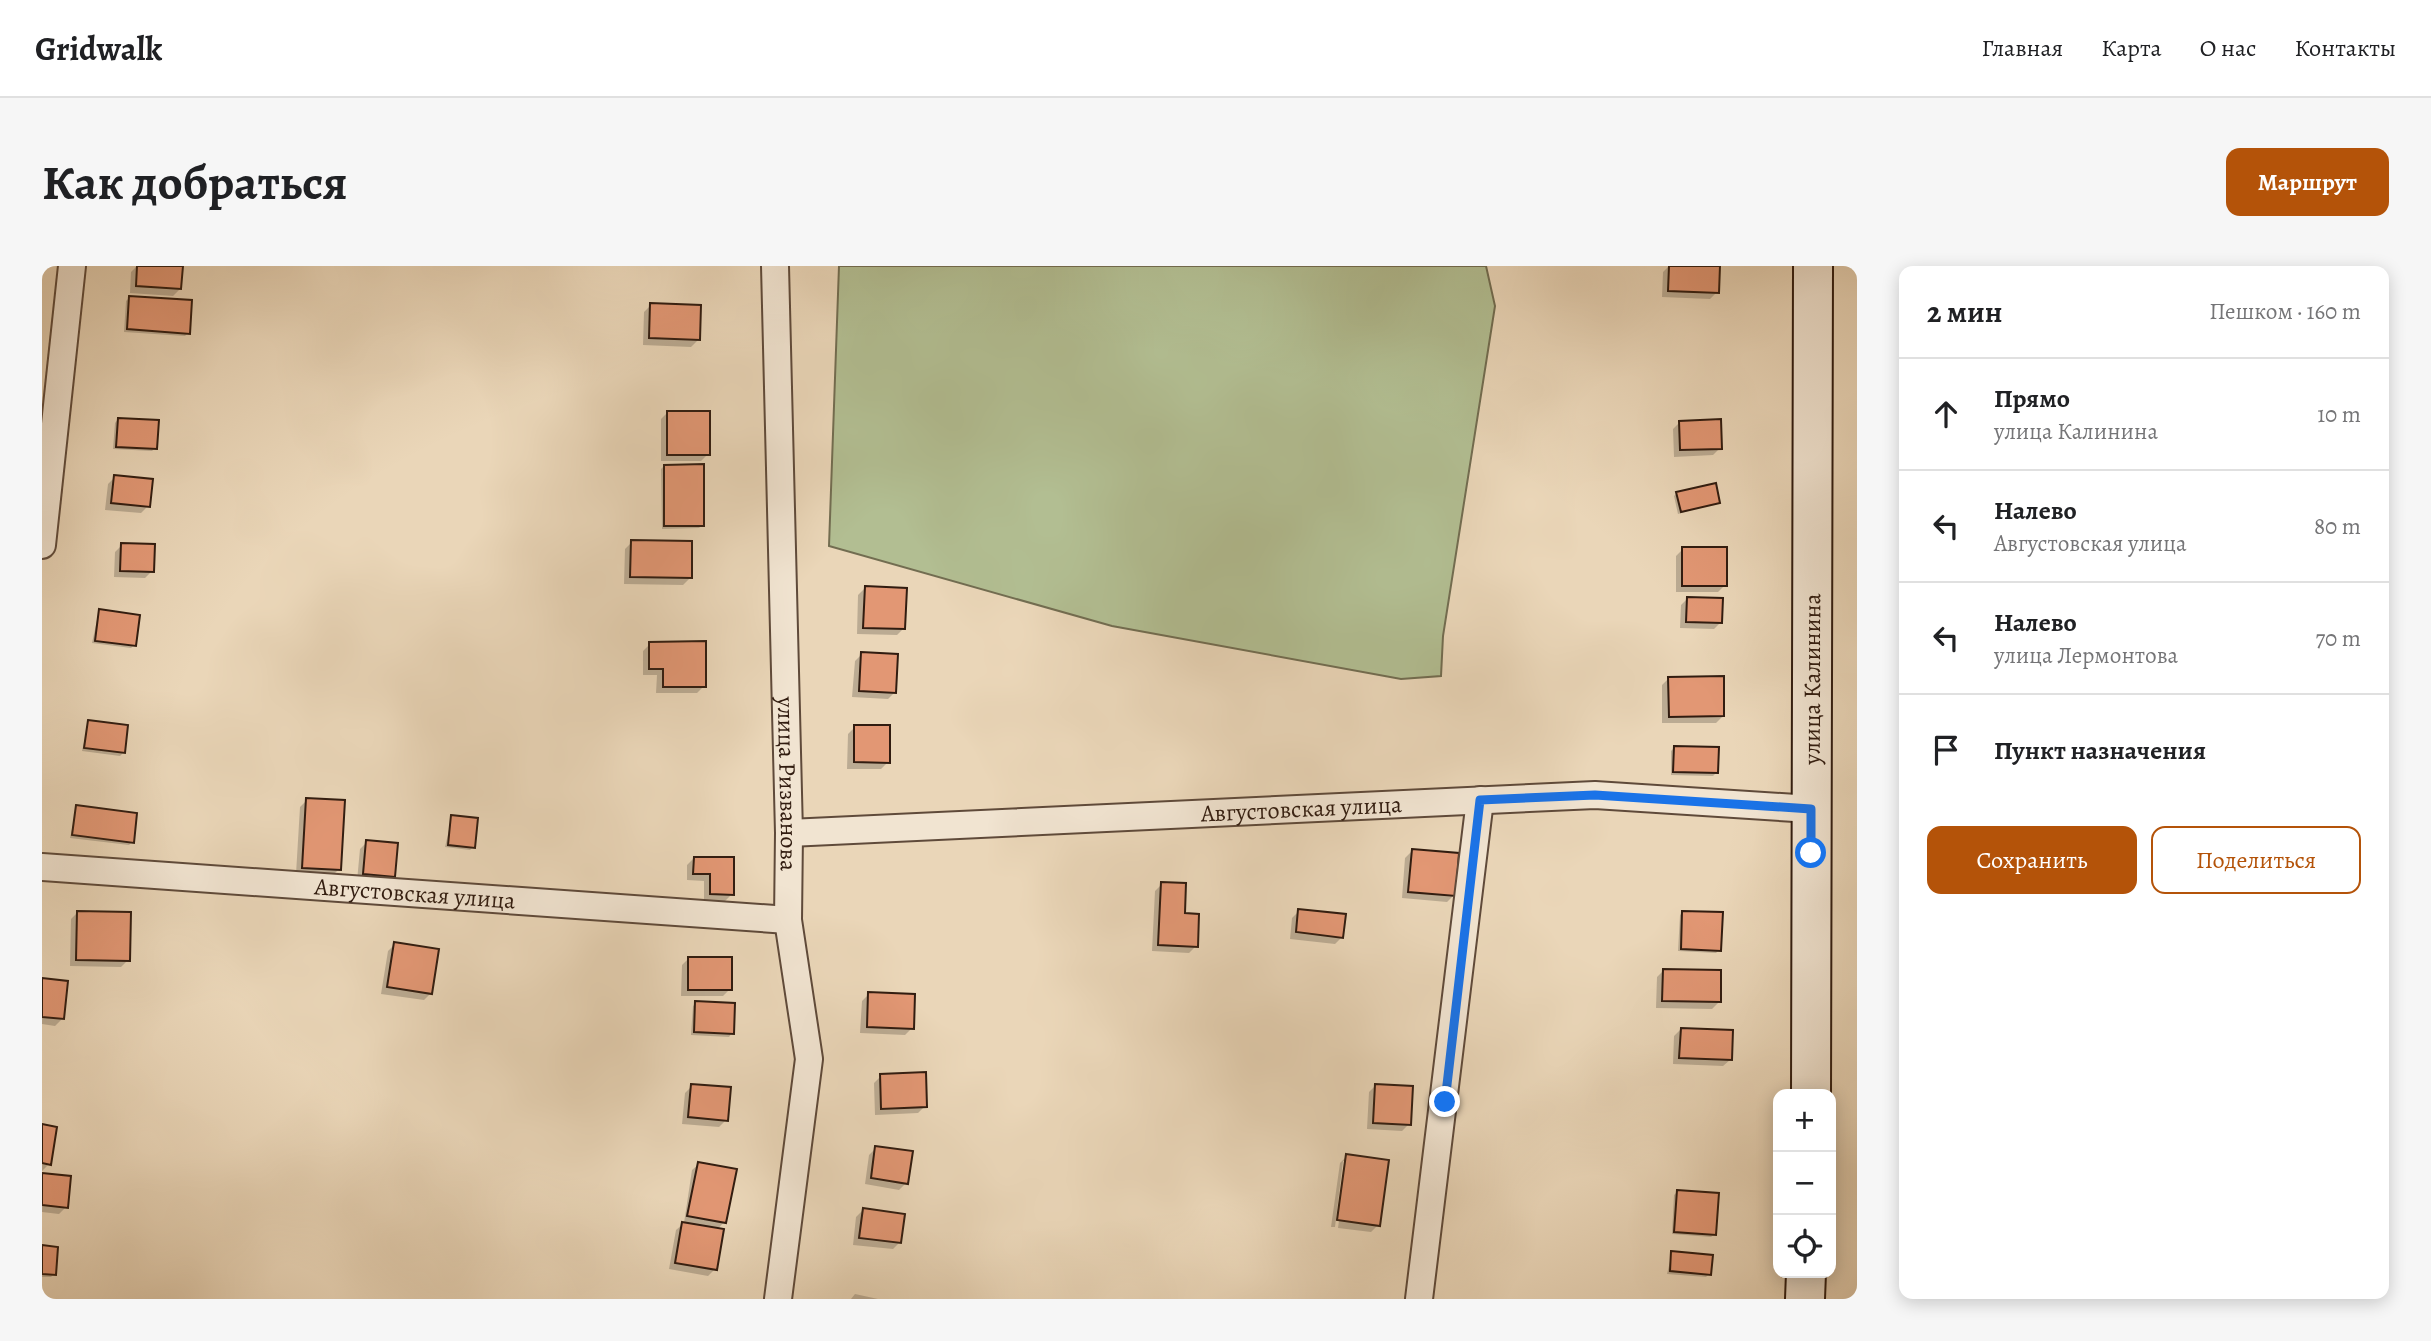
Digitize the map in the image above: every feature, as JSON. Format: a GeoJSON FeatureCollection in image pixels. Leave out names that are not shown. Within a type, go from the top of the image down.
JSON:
{"type":"FeatureCollection","features":[{"type":"Feature","properties":{"kind":"street"},"geometry":{"type":"LineString","coordinates":[[42,545],[72,266]]}},
{"type":"Feature","properties":{"kind":"street","name":"улица Ризванова"},"geometry":{"type":"LineString","coordinates":[[775,266],[789,833],[788,920],[809,1059],[778,1299]]}},
{"type":"Feature","properties":{"kind":"street","name":"улица Калинина"},"geometry":{"type":"LineString","coordinates":[[1811,1089],[1813,266]]}},
{"type":"Feature","properties":{"kind":"street","name":"Августовская улица"},"geometry":{"type":"LineString","coordinates":[[789,833],[1595,795],[1811,809]]}},
{"type":"Feature","properties":{"kind":"street"},"geometry":{"type":"LineString","coordinates":[[1419,1299],[1480,800]]}},
{"type":"Feature","properties":{"kind":"street","name":"Августовская улица"},"geometry":{"type":"LineString","coordinates":[[42,867],[788,920]]}},
{"type":"Feature","properties":{"kind":"street"},"geometry":{"type":"LineString","coordinates":[[1805,1299],[1806,1278]]}},
{"type":"Feature","properties":{"kind":"green space"},"geometry":{"type":"Polygon","coordinates":[[[839,266],[1486,266],[1495,306],[1443,636],[1441,676],[1401,679],[1112,626],[829,546],[839,266]]]}},
{"type":"Feature","properties":{"kind":"building"},"geometry":{"type":"Polygon","coordinates":[[[137,266],[183,266],[181,289],[136,286],[137,266]]]}},
{"type":"Feature","properties":{"kind":"building"},"geometry":{"type":"Polygon","coordinates":[[[1669,266],[1720,266],[1719,293],[1668,291],[1669,266]]]}},
{"type":"Feature","properties":{"kind":"building"},"geometry":{"type":"Polygon","coordinates":[[[129,296],[192,300],[190,334],[127,329],[129,296]]]}},
{"type":"Feature","properties":{"kind":"building"},"geometry":{"type":"Polygon","coordinates":[[[650,303],[701,305],[700,340],[649,338],[650,303]]]}},
{"type":"Feature","properties":{"kind":"building"},"geometry":{"type":"Polygon","coordinates":[[[667,411],[710,411],[710,455],[667,455],[667,411]]]}},
{"type":"Feature","properties":{"kind":"building"},"geometry":{"type":"Polygon","coordinates":[[[118,418],[159,420],[157,449],[116,447],[118,418]]]}},
{"type":"Feature","properties":{"kind":"building"},"geometry":{"type":"Polygon","coordinates":[[[1721,419],[1722,449],[1680,450],[1679,421],[1721,419]]]}},
{"type":"Feature","properties":{"kind":"building"},"geometry":{"type":"Polygon","coordinates":[[[704,464],[704,526],[664,526],[664,465],[704,464]]]}},
{"type":"Feature","properties":{"kind":"building"},"geometry":{"type":"Polygon","coordinates":[[[114,475],[153,479],[150,507],[111,503],[114,475]]]}},
{"type":"Feature","properties":{"kind":"building"},"geometry":{"type":"Polygon","coordinates":[[[1716,483],[1720,503],[1681,512],[1676,492],[1716,483]]]}},
{"type":"Feature","properties":{"kind":"building"},"geometry":{"type":"Polygon","coordinates":[[[631,540],[692,541],[692,578],[630,577],[631,540]]]}},
{"type":"Feature","properties":{"kind":"building"},"geometry":{"type":"Polygon","coordinates":[[[121,543],[155,544],[154,572],[120,571],[121,543]]]}},
{"type":"Feature","properties":{"kind":"building"},"geometry":{"type":"Polygon","coordinates":[[[1682,547],[1727,547],[1727,586],[1682,586],[1682,547]]]}},
{"type":"Feature","properties":{"kind":"building"},"geometry":{"type":"Polygon","coordinates":[[[865,586],[907,588],[905,629],[863,628],[865,586]]]}},
{"type":"Feature","properties":{"kind":"building"},"geometry":{"type":"Polygon","coordinates":[[[1687,597],[1723,598],[1722,623],[1686,622],[1687,597]]]}},
{"type":"Feature","properties":{"kind":"building"},"geometry":{"type":"Polygon","coordinates":[[[99,609],[140,615],[136,646],[95,641],[99,609]]]}},
{"type":"Feature","properties":{"kind":"building"},"geometry":{"type":"Polygon","coordinates":[[[706,641],[706,687],[663,687],[663,669],[649,669],[649,642],[706,641]]]}},
{"type":"Feature","properties":{"kind":"building"},"geometry":{"type":"Polygon","coordinates":[[[861,652],[898,654],[896,693],[859,691],[861,652]]]}},
{"type":"Feature","properties":{"kind":"building"},"geometry":{"type":"Polygon","coordinates":[[[1724,676],[1724,716],[1669,717],[1668,677],[1724,676]]]}},
{"type":"Feature","properties":{"kind":"building"},"geometry":{"type":"Polygon","coordinates":[[[88,720],[128,725],[125,753],[84,748],[88,720]]]}},
{"type":"Feature","properties":{"kind":"building"},"geometry":{"type":"Polygon","coordinates":[[[854,725],[890,725],[890,763],[854,762],[854,725]]]}},
{"type":"Feature","properties":{"kind":"building"},"geometry":{"type":"Polygon","coordinates":[[[1674,746],[1719,747],[1718,773],[1673,772],[1674,746]]]}},
{"type":"Feature","properties":{"kind":"building"},"geometry":{"type":"Polygon","coordinates":[[[306,798],[345,800],[341,870],[302,868],[306,798]]]}},
{"type":"Feature","properties":{"kind":"building"},"geometry":{"type":"Polygon","coordinates":[[[76,805],[137,813],[134,843],[72,835],[76,805]]]}},
{"type":"Feature","properties":{"kind":"building"},"geometry":{"type":"Polygon","coordinates":[[[451,815],[478,818],[475,848],[448,845],[451,815]]]}},
{"type":"Feature","properties":{"kind":"building"},"geometry":{"type":"Polygon","coordinates":[[[366,840],[398,843],[395,877],[363,874],[366,840]]]}},
{"type":"Feature","properties":{"kind":"building"},"geometry":{"type":"Polygon","coordinates":[[[1412,849],[1459,853],[1456,896],[1408,892],[1412,849]]]}},
{"type":"Feature","properties":{"kind":"building"},"geometry":{"type":"Polygon","coordinates":[[[694,857],[734,857],[734,895],[710,894],[710,874],[693,874],[694,857]]]}},
{"type":"Feature","properties":{"kind":"building"},"geometry":{"type":"Polygon","coordinates":[[[1161,882],[1186,883],[1185,913],[1199,914],[1198,947],[1158,945],[1161,882]]]}},
{"type":"Feature","properties":{"kind":"building"},"geometry":{"type":"Polygon","coordinates":[[[1298,909],[1346,914],[1343,938],[1296,932],[1298,909]]]}},
{"type":"Feature","properties":{"kind":"building"},"geometry":{"type":"Polygon","coordinates":[[[77,911],[131,912],[130,961],[76,960],[77,911]]]}},
{"type":"Feature","properties":{"kind":"building"},"geometry":{"type":"Polygon","coordinates":[[[1682,911],[1723,912],[1721,951],[1681,949],[1682,911]]]}},
{"type":"Feature","properties":{"kind":"building"},"geometry":{"type":"Polygon","coordinates":[[[394,942],[439,949],[432,994],[387,987],[394,942]]]}},
{"type":"Feature","properties":{"kind":"building"},"geometry":{"type":"Polygon","coordinates":[[[688,957],[732,957],[732,990],[688,990],[688,957]]]}},
{"type":"Feature","properties":{"kind":"building"},"geometry":{"type":"Polygon","coordinates":[[[1663,969],[1721,970],[1721,1002],[1662,1001],[1663,969]]]}},
{"type":"Feature","properties":{"kind":"building"},"geometry":{"type":"Polygon","coordinates":[[[42,978],[68,981],[64,1019],[42,1017],[42,978]]]}},
{"type":"Feature","properties":{"kind":"building"},"geometry":{"type":"Polygon","coordinates":[[[868,992],[915,994],[914,1029],[867,1027],[868,992]]]}},
{"type":"Feature","properties":{"kind":"building"},"geometry":{"type":"Polygon","coordinates":[[[695,1001],[735,1003],[734,1034],[694,1032],[695,1001]]]}},
{"type":"Feature","properties":{"kind":"building"},"geometry":{"type":"Polygon","coordinates":[[[1681,1028],[1733,1030],[1732,1060],[1679,1058],[1681,1028]]]}},
{"type":"Feature","properties":{"kind":"building"},"geometry":{"type":"Polygon","coordinates":[[[926,1072],[927,1107],[881,1109],[880,1074],[926,1072]]]}},
{"type":"Feature","properties":{"kind":"building"},"geometry":{"type":"Polygon","coordinates":[[[691,1084],[731,1087],[728,1121],[688,1117],[691,1084]]]}},
{"type":"Feature","properties":{"kind":"building"},"geometry":{"type":"Polygon","coordinates":[[[1375,1084],[1413,1086],[1411,1125],[1373,1123],[1375,1084]]]}},
{"type":"Feature","properties":{"kind":"building"},"geometry":{"type":"Polygon","coordinates":[[[42,1124],[57,1127],[51,1165],[42,1163],[42,1124]]]}},
{"type":"Feature","properties":{"kind":"building"},"geometry":{"type":"Polygon","coordinates":[[[875,1146],[913,1151],[908,1184],[871,1178],[875,1146]]]}},
{"type":"Feature","properties":{"kind":"building"},"geometry":{"type":"Polygon","coordinates":[[[1346,1154],[1389,1160],[1380,1226],[1337,1220],[1346,1154]]]}},
{"type":"Feature","properties":{"kind":"building"},"geometry":{"type":"Polygon","coordinates":[[[698,1162],[737,1169],[726,1223],[687,1216],[698,1162]]]}},
{"type":"Feature","properties":{"kind":"building"},"geometry":{"type":"Polygon","coordinates":[[[42,1173],[71,1176],[68,1208],[42,1205],[42,1173]]]}},
{"type":"Feature","properties":{"kind":"building"},"geometry":{"type":"Polygon","coordinates":[[[1677,1190],[1719,1193],[1716,1235],[1674,1232],[1677,1190]]]}},
{"type":"Feature","properties":{"kind":"building"},"geometry":{"type":"Polygon","coordinates":[[[863,1208],[905,1214],[901,1243],[859,1238],[863,1208]]]}},
{"type":"Feature","properties":{"kind":"building"},"geometry":{"type":"Polygon","coordinates":[[[682,1222],[724,1229],[717,1270],[675,1263],[682,1222]]]}},
{"type":"Feature","properties":{"kind":"building"},"geometry":{"type":"Polygon","coordinates":[[[42,1245],[58,1247],[56,1275],[42,1274],[42,1245]]]}},
{"type":"Feature","properties":{"kind":"building"},"geometry":{"type":"Polygon","coordinates":[[[1671,1251],[1713,1255],[1711,1275],[1670,1271],[1671,1251]]]}},
{"type":"Feature","properties":{"kind":"route"},"geometry":{"type":"LineString","coordinates":[[1445,1102],[1480,800],[1595,795],[1811,809],[1811,853]]}}]}
